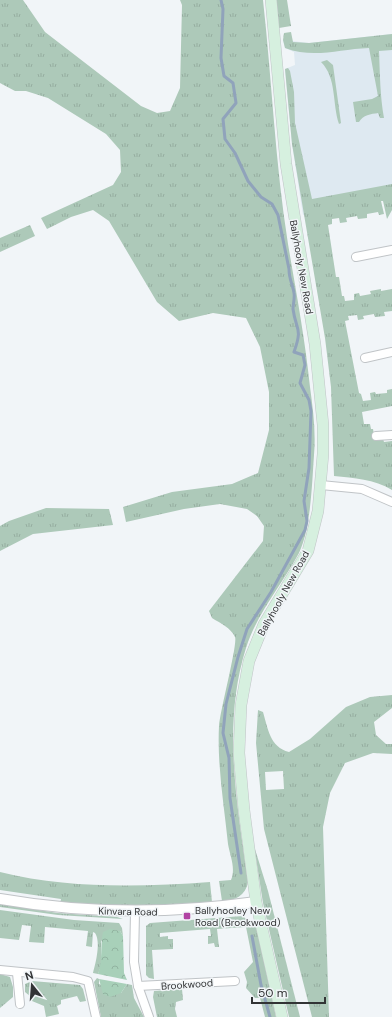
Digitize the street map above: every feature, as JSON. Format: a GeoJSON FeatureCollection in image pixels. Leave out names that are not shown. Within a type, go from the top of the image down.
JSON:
{"type":"FeatureCollection","features":[{"type":"Feature","properties":{"kind":"main road","name":"Ballyhooly New Road"},"geometry":{"type":"LineString","coordinates":[[271,0],[286,164],[315,344],[321,398],[323,454],[318,511],[308,550],[264,624],[250,661],[241,705],[241,769],[244,810],[256,902],[282,1017]]}},
{"type":"Feature","properties":{"kind":"street"},"geometry":{"type":"LineString","coordinates":[[356,256],[392,250]]}},
{"type":"Feature","properties":{"kind":"street"},"geometry":{"type":"LineString","coordinates":[[365,358],[392,352]]}},
{"type":"Feature","properties":{"kind":"street"},"geometry":{"type":"LineString","coordinates":[[376,436],[392,435]]}},
{"type":"Feature","properties":{"kind":"street"},"geometry":{"type":"LineString","coordinates":[[321,485],[362,489],[392,502]]}},
{"type":"Feature","properties":{"kind":"street","name":"Kinvara Road"},"geometry":{"type":"LineString","coordinates":[[0,899],[70,909],[135,912],[203,909],[256,902]]}},
{"type":"Feature","properties":{"kind":"street"},"geometry":{"type":"LineString","coordinates":[[135,912],[134,962],[138,986],[149,1017]]}},
{"type":"Feature","properties":{"kind":"street"},"geometry":{"type":"LineString","coordinates":[[0,970],[17,973],[73,977],[88,981],[96,1017]]}},
{"type":"Feature","properties":{"kind":"street"},"geometry":{"type":"LineString","coordinates":[[17,973],[20,1004]]}},
{"type":"Feature","properties":{"kind":"street","name":"Brookwood"},"geometry":{"type":"LineString","coordinates":[[138,986],[235,981]]}},
{"type":"Feature","properties":{"kind":"shaded area"},"geometry":{"type":"Polygon","coordinates":[[[392,34],[392,199],[303,215],[292,144],[285,69],[295,65],[294,52],[285,48],[283,40],[309,43],[392,34]]]}},
{"type":"Feature","properties":{"kind":"green space"},"geometry":{"type":"Polygon","coordinates":[[[0,0],[23,0],[45,32],[141,106],[157,113],[170,111],[180,88],[182,5],[180,0],[263,0],[280,183],[308,369],[314,421],[315,446],[310,505],[303,543],[299,553],[270,599],[251,635],[246,648],[239,677],[233,735],[234,764],[236,794],[248,882],[247,887],[242,894],[231,900],[222,901],[219,881],[231,880],[233,871],[228,844],[220,770],[219,726],[234,651],[235,637],[228,628],[212,618],[209,611],[263,541],[264,526],[257,516],[247,509],[220,504],[184,509],[126,522],[123,507],[172,492],[232,484],[258,473],[269,430],[269,392],[260,347],[246,318],[213,313],[179,321],[157,302],[109,221],[93,210],[71,217],[47,229],[41,218],[113,185],[121,172],[120,150],[106,134],[48,98],[26,91],[15,91],[0,83],[0,0]]]}},
{"type":"Feature","properties":{"kind":"green space"},"geometry":{"type":"Polygon","coordinates":[[[276,0],[287,0],[291,26],[279,28],[276,0]]]}},
{"type":"Feature","properties":{"kind":"green space"},"geometry":{"type":"Polygon","coordinates":[[[291,32],[293,42],[309,43],[392,34],[392,50],[379,51],[384,118],[380,118],[378,113],[367,115],[359,122],[356,122],[353,102],[372,99],[378,96],[369,48],[316,53],[296,51],[285,48],[283,40],[284,33],[291,32]]]}},
{"type":"Feature","properties":{"kind":"green space"},"geometry":{"type":"Polygon","coordinates":[[[327,60],[333,65],[341,123],[339,124],[330,75],[321,62],[327,60]]]}},
{"type":"Feature","properties":{"kind":"green space"},"geometry":{"type":"Polygon","coordinates":[[[288,68],[290,71],[294,92],[295,123],[312,199],[392,184],[392,210],[387,219],[383,201],[381,201],[384,214],[379,215],[378,212],[367,214],[367,218],[358,219],[357,216],[346,218],[347,222],[340,223],[339,218],[332,219],[332,224],[328,225],[336,277],[339,277],[342,296],[344,296],[345,301],[354,300],[354,294],[359,293],[360,296],[371,294],[370,291],[392,289],[392,311],[384,312],[385,316],[375,317],[374,314],[363,316],[364,319],[358,320],[357,315],[348,316],[349,320],[345,321],[359,393],[361,394],[363,401],[371,400],[370,393],[387,393],[387,390],[392,389],[392,406],[362,412],[364,424],[370,424],[371,429],[373,429],[375,440],[383,439],[384,442],[392,441],[392,490],[371,481],[334,476],[331,387],[325,338],[292,144],[285,69],[288,68]]]}},
{"type":"Feature","properties":{"kind":"green space"},"geometry":{"type":"Polygon","coordinates":[[[30,225],[35,236],[0,252],[0,238],[30,225]]]}},
{"type":"Feature","properties":{"kind":"green space"},"geometry":{"type":"Polygon","coordinates":[[[46,508],[109,509],[113,525],[33,534],[0,551],[0,526],[9,521],[46,508]]]}},
{"type":"Feature","properties":{"kind":"green space"},"geometry":{"type":"Polygon","coordinates":[[[392,695],[392,708],[374,722],[376,735],[386,744],[392,744],[392,754],[373,753],[345,763],[330,793],[323,827],[329,1017],[312,1017],[264,829],[256,743],[258,710],[263,712],[268,731],[274,742],[283,750],[289,752],[310,739],[346,707],[370,697],[392,695]],[[283,771],[265,772],[266,790],[284,789],[283,771]]]}},
{"type":"Feature","properties":{"kind":"green space"},"geometry":{"type":"Polygon","coordinates":[[[254,846],[268,891],[300,1017],[289,1017],[263,903],[254,846]]]}},
{"type":"Feature","properties":{"kind":"green space"},"geometry":{"type":"Polygon","coordinates":[[[0,872],[26,878],[78,884],[131,886],[210,882],[212,902],[136,907],[60,904],[61,899],[0,890],[0,872]]]}},
{"type":"Feature","properties":{"kind":"green space"},"geometry":{"type":"Polygon","coordinates":[[[0,904],[58,913],[117,917],[123,919],[58,915],[0,907],[0,904]]]}},
{"type":"Feature","properties":{"kind":"green space"},"geometry":{"type":"Polygon","coordinates":[[[0,910],[74,920],[119,923],[122,928],[123,936],[120,931],[101,941],[101,966],[98,974],[93,973],[98,947],[95,933],[93,932],[92,947],[86,946],[88,931],[45,927],[44,943],[29,942],[31,926],[22,925],[19,940],[0,938],[0,910]]]}},
{"type":"Feature","properties":{"kind":"green space"},"geometry":{"type":"Polygon","coordinates":[[[243,916],[253,925],[256,925],[276,1017],[265,1017],[260,998],[255,998],[246,988],[247,982],[244,972],[253,962],[246,927],[217,929],[219,947],[215,947],[214,943],[208,944],[208,936],[211,936],[210,929],[160,933],[160,937],[168,936],[168,939],[173,939],[173,949],[152,950],[154,979],[149,978],[146,975],[146,926],[150,923],[243,916]]]}},
{"type":"Feature","properties":{"kind":"green space"},"geometry":{"type":"Polygon","coordinates":[[[110,929],[120,931],[123,936],[124,973],[127,980],[98,974],[103,932],[110,929]]]}},
{"type":"Feature","properties":{"kind":"green space"},"geometry":{"type":"Polygon","coordinates":[[[0,974],[10,977],[13,987],[13,997],[0,1008],[0,974]]]}},
{"type":"Feature","properties":{"kind":"green space"},"geometry":{"type":"Polygon","coordinates":[[[97,978],[99,979],[99,984],[121,993],[127,984],[132,985],[134,998],[144,1017],[101,1017],[94,982],[97,978]]]}},
{"type":"Feature","properties":{"kind":"green space"},"geometry":{"type":"Polygon","coordinates":[[[99,979],[127,984],[121,993],[110,997],[103,994],[99,979]]]}},
{"type":"Feature","properties":{"kind":"green space"},"geometry":{"type":"Polygon","coordinates":[[[32,981],[80,985],[83,989],[86,1001],[80,1002],[77,996],[61,1000],[61,1004],[57,1006],[59,1014],[46,1017],[44,1006],[32,1001],[31,997],[25,992],[25,984],[32,981]]]}},
{"type":"Feature","properties":{"kind":"green space"},"geometry":{"type":"Polygon","coordinates":[[[182,989],[183,1000],[176,1002],[175,1009],[177,1017],[157,1017],[153,997],[154,991],[182,989]]]}},
{"type":"Feature","properties":{"kind":"waterway"},"geometry":{"type":"LineString","coordinates":[[221,0],[223,9],[221,58],[224,76],[233,83],[236,103],[223,119],[225,139],[235,153],[248,181],[261,197],[272,204],[278,215],[294,295],[293,309],[298,329],[297,344],[294,352],[303,355],[305,365],[300,383],[309,400],[311,411],[309,468],[304,501],[307,521],[305,530],[271,592],[247,629],[226,704],[223,733],[229,758],[230,798],[241,873]]}},
{"type":"Feature","properties":{"kind":"waterway"},"geometry":{"type":"LineString","coordinates":[[252,936],[261,985],[270,1017]]}},
{"type":"Feature","properties":{"kind":"place","name":"Ballyhooley New Road (Brookwood)"},"geometry":{"type":"Point","coordinates":[187,916]}}]}
